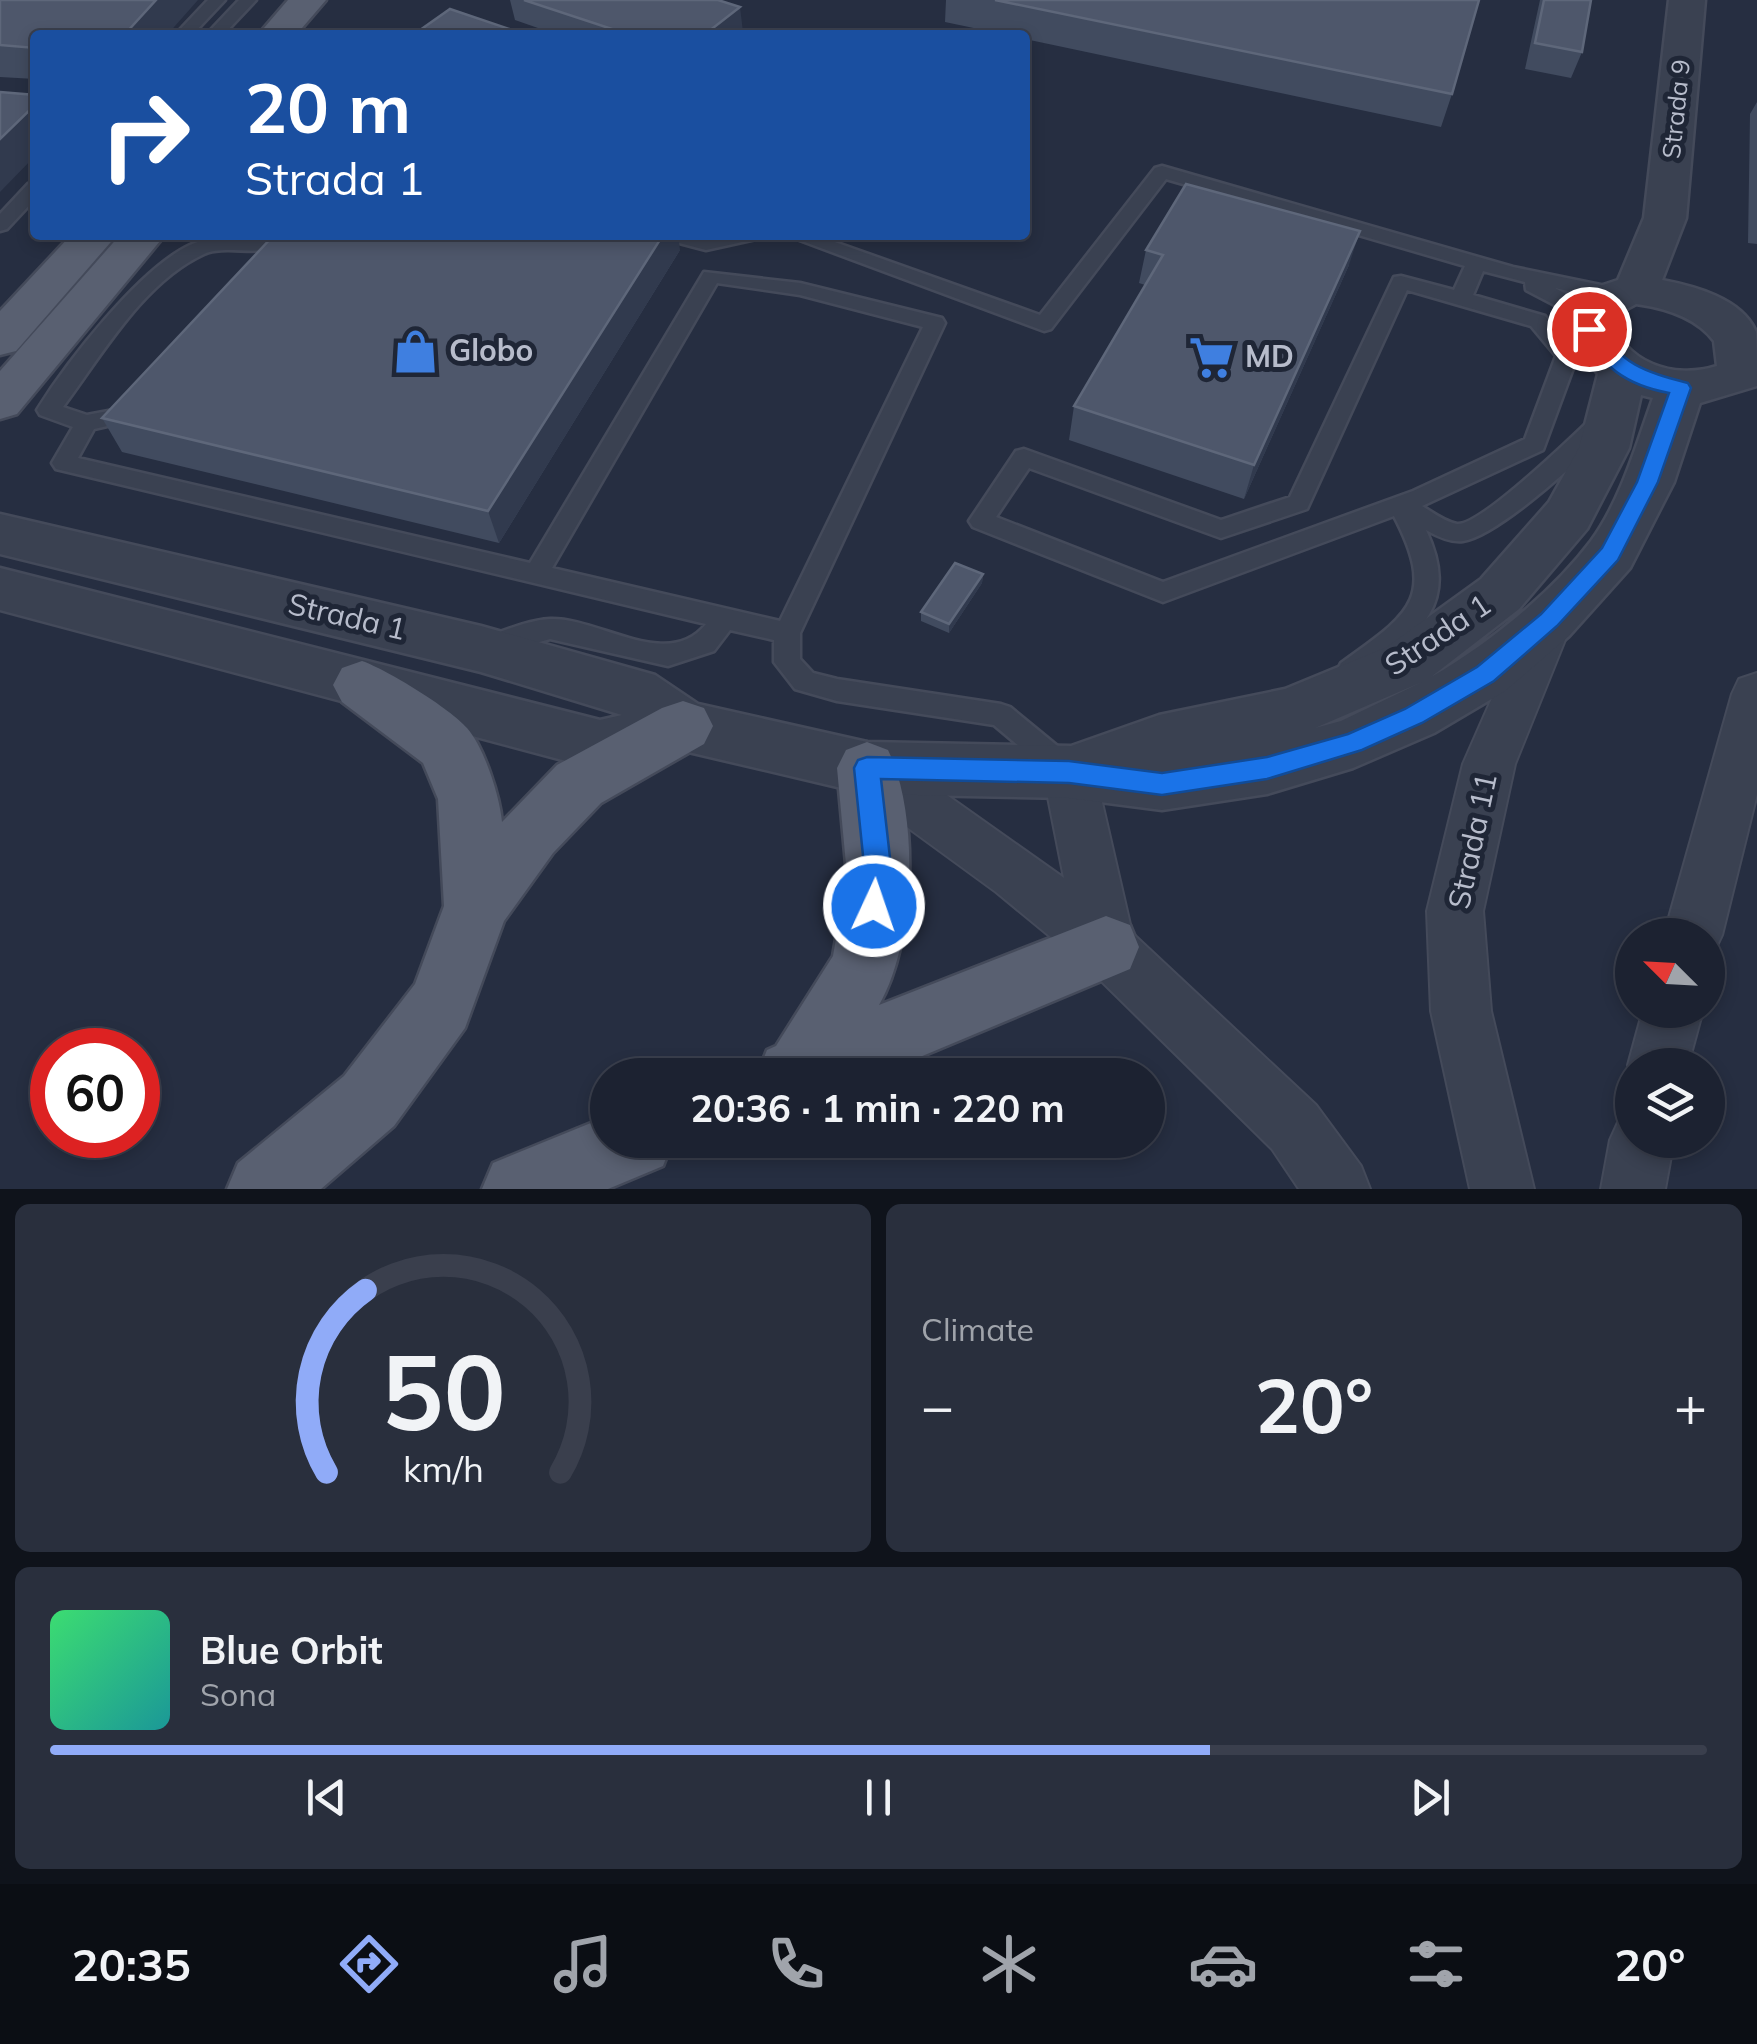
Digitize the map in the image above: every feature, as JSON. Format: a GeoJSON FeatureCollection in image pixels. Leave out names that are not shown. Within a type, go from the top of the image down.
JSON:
{"type":"FeatureCollection","features":[{"type":"Feature","properties":{"kind":"main road"},"geometry":{"type":"LineString","coordinates":[[281,30],[308,0]]}},
{"type":"Feature","properties":{"kind":"main road"},"geometry":{"type":"LineString","coordinates":[[315,30],[341,0]]}},
{"type":"Feature","properties":{"kind":"main road"},"geometry":{"type":"LineString","coordinates":[[0,340],[90,240]]}},
{"type":"Feature","properties":{"kind":"main road"},"geometry":{"type":"LineString","coordinates":[[0,402],[140,240]]}},
{"type":"Feature","properties":{"kind":"main road"},"geometry":{"type":"LineString","coordinates":[[362,685],[446,746],[469,799],[477,906]]}},
{"type":"Feature","properties":{"kind":"main road"},"geometry":{"type":"LineString","coordinates":[[264,1189],[379,1088],[441,1005],[477,906],[531,833],[579,784],[684,726]]}},
{"type":"Feature","properties":{"kind":"main road"},"geometry":{"type":"LineString","coordinates":[[806,1058],[864,966],[878,875],[867,768]]}},
{"type":"Feature","properties":{"kind":"main road"},"geometry":{"type":"LineString","coordinates":[[833,1058],[1106,948]]}},
{"type":"Feature","properties":{"kind":"main road"},"geometry":{"type":"LineString","coordinates":[[520,1189],[593,1158]]}},
{"type":"Feature","properties":{"kind":"street","name":"Strada 9"},"geometry":{"type":"LineString","coordinates":[[1613,300],[1665,218],[1687,0]]}},
{"type":"Feature","properties":{"kind":"street","name":"Strada 9"},"geometry":{"type":"LineString","coordinates":[[1665,218],[1700,304]]}},
{"type":"Feature","properties":{"kind":"street"},"geometry":{"type":"LineString","coordinates":[[1693,388],[1726,384],[1740,376],[1747,363],[1748,337],[1700,304],[1679,296],[1613,300],[1595,342],[1618,390],[1661,384],[1693,388],[1757,395]]}},
{"type":"Feature","properties":{"kind":"street","name":"Strada 1"},"geometry":{"type":"LineString","coordinates":[[0,534],[482,649],[634,692],[684,726],[867,768],[1069,772],[1162,784],[1267,768],[1353,743],[1413,716],[1485,674],[1549,620],[1610,554],[1693,388]]}},
{"type":"Feature","properties":{"kind":"street","name":"Strada 1"},"geometry":{"type":"LineString","coordinates":[[1069,772],[1159,740],[1292,712],[1407,663],[1500,594],[1568,515],[1604,448],[1618,390]]}},
{"type":"Feature","properties":{"kind":"street","name":"Strada 1"},"geometry":{"type":"LineString","coordinates":[[0,589],[600,745],[684,726]]}},
{"type":"Feature","properties":{"kind":"street","name":"Strada 11"},"geometry":{"type":"LineString","coordinates":[[1502,1189],[1461,1011],[1455,911],[1489,764],[1549,620]]}},
{"type":"Feature","properties":{"kind":"street"},"geometry":{"type":"LineString","coordinates":[[1698,918],[1757,694]]}},
{"type":"Feature","properties":{"kind":"street"},"geometry":{"type":"LineString","coordinates":[[867,768],[1016,874],[1106,948],[1294,1127],[1338,1189]]}},
{"type":"Feature","properties":{"kind":"street"},"geometry":{"type":"LineString","coordinates":[[1069,772],[1106,948]]}},
{"type":"Feature","properties":{"kind":"street"},"geometry":{"type":"LineString","coordinates":[[1633,1189],[1639,1158]]}},
{"type":"Feature","properties":{"kind":"lane"},"geometry":{"type":"LineString","coordinates":[[188,30],[217,0]]}},
{"type":"Feature","properties":{"kind":"lane"},"geometry":{"type":"LineString","coordinates":[[219,30],[248,0]]}},
{"type":"Feature","properties":{"kind":"lane"},"geometry":{"type":"LineString","coordinates":[[810,240],[1044,324],[1162,172],[1613,300]]}},
{"type":"Feature","properties":{"kind":"lane"},"geometry":{"type":"LineString","coordinates":[[0,225],[30,193]]}},
{"type":"Feature","properties":{"kind":"lane"},"geometry":{"type":"LineString","coordinates":[[245,273],[272,240]]}},
{"type":"Feature","properties":{"kind":"lane"},"geometry":{"type":"LineString","coordinates":[[150,386],[126,415],[86,423],[48,410],[160,273],[200,248],[272,240]]}},
{"type":"Feature","properties":{"kind":"lane"},"geometry":{"type":"LineString","coordinates":[[691,240],[706,244],[725,240]]}},
{"type":"Feature","properties":{"kind":"lane"},"geometry":{"type":"LineString","coordinates":[[1460,298],[1476,264]]}},
{"type":"Feature","properties":{"kind":"lane"},"geometry":{"type":"LineString","coordinates":[[1510,273],[1613,300]]}},
{"type":"Feature","properties":{"kind":"lane"},"geometry":{"type":"LineString","coordinates":[[536,576],[711,276],[800,288],[934,323],[788,632],[786,662],[804,681],[837,690],[1001,715],[1069,772]]}},
{"type":"Feature","properties":{"kind":"lane"},"geometry":{"type":"LineString","coordinates":[[1401,282],[1460,298],[1538,320],[1566,354],[1536,444],[1400,504],[1163,592],[981,521],[1024,457],[1221,530],[1298,502],[1401,282]]}},
{"type":"Feature","properties":{"kind":"lane"},"geometry":{"type":"LineString","coordinates":[[1400,504],[1444,528],[1473,532],[1524,493],[1618,390]]}},
{"type":"Feature","properties":{"kind":"lane"},"geometry":{"type":"LineString","coordinates":[[86,423],[64,463],[788,632]]}},
{"type":"Feature","properties":{"kind":"lane"},"geometry":{"type":"LineString","coordinates":[[1301,497],[1335,528]]}},
{"type":"Feature","properties":{"kind":"lane"},"geometry":{"type":"LineString","coordinates":[[1292,712],[1390,642],[1417,617],[1430,590],[1429,567],[1423,544],[1400,504]]}},
{"type":"Feature","properties":{"kind":"lane"},"geometry":{"type":"LineString","coordinates":[[482,649],[550,629],[668,656],[706,644],[725,618]]}},
{"type":"Feature","properties":{"kind":"building"},"geometry":{"type":"Polygon","coordinates":[[[0,0],[156,0],[129,30],[30,30],[30,48],[0,45],[0,0]]]}},
{"type":"Feature","properties":{"kind":"building"},"geometry":{"type":"Polygon","coordinates":[[[524,0],[718,0],[740,7],[710,30],[615,30],[524,0]]]}},
{"type":"Feature","properties":{"kind":"building"},"geometry":{"type":"Polygon","coordinates":[[[995,0],[1479,0],[1452,94],[995,0]]]}},
{"type":"Feature","properties":{"kind":"building"},"geometry":{"type":"Polygon","coordinates":[[[1544,0],[1591,0],[1582,52],[1535,43],[1544,0]]]}},
{"type":"Feature","properties":{"kind":"building"},"geometry":{"type":"Polygon","coordinates":[[[450,9],[512,30],[420,30],[450,9]]]}},
{"type":"Feature","properties":{"kind":"building"},"geometry":{"type":"Polygon","coordinates":[[[0,92],[30,95],[30,110],[0,139],[0,92]]]}},
{"type":"Feature","properties":{"kind":"building","name":"MD"},"geometry":{"type":"Polygon","coordinates":[[[1186,184],[1360,231],[1254,465],[1074,406],[1163,255],[1146,250],[1186,184]]]}},
{"type":"Feature","properties":{"kind":"building","name":"Globo"},"geometry":{"type":"Polygon","coordinates":[[[269,240],[660,240],[488,511],[102,418],[269,240]]]}},
{"type":"Feature","properties":{"kind":"building"},"geometry":{"type":"Polygon","coordinates":[[[955,563],[983,574],[949,624],[921,612],[955,563]]]}},
{"type":"Feature","properties":{"kind":"place","name":"Globo"},"geometry":{"type":"Point","coordinates":[416,351]}},
{"type":"Feature","properties":{"kind":"place","name":"MD"},"geometry":{"type":"Point","coordinates":[1212,357]}},
{"type":"Feature","properties":{"kind":"route"},"geometry":{"type":"LineString","coordinates":[[874,906],[878,875],[867,768],[1069,772],[1162,784],[1197,779],[1267,768],[1353,743],[1413,716],[1485,674],[1549,620],[1610,554],[1648,482],[1681,388],[1641,378],[1623,368],[1606,356],[1589,329]]}}]}
